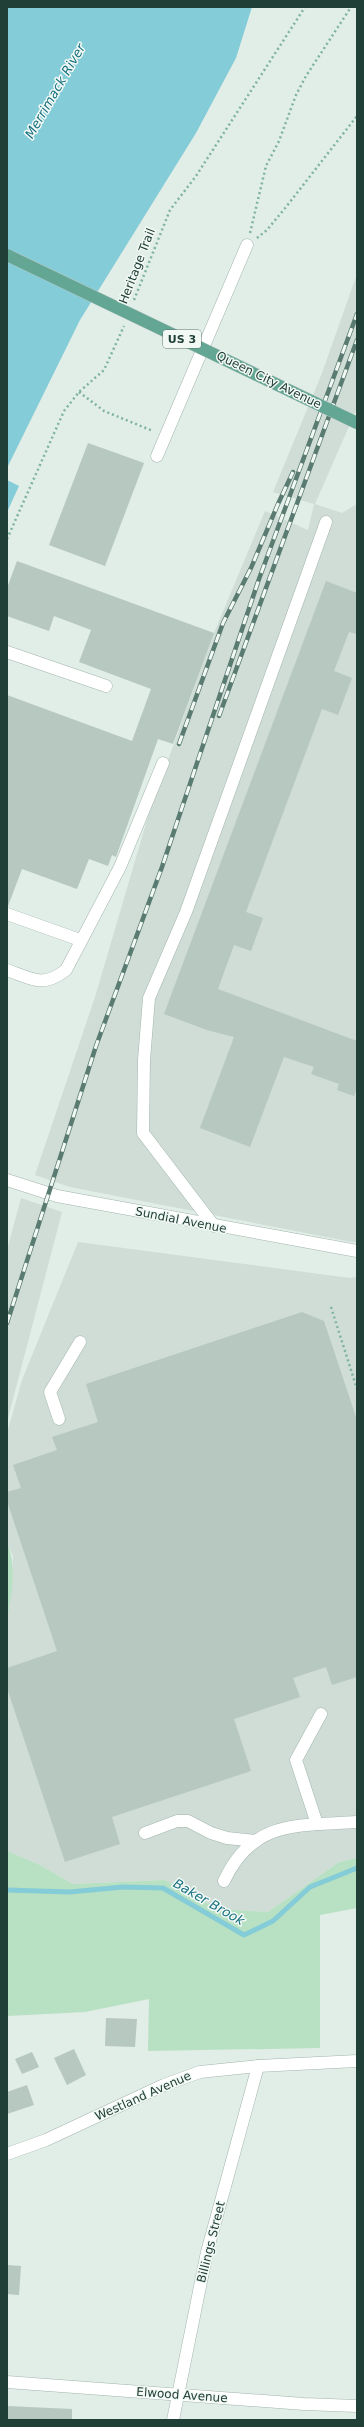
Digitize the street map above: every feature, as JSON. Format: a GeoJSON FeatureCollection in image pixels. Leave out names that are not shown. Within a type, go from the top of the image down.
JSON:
{"type":"FeatureCollection","features":[{"type":"Feature","properties":{"kind":"main road","name":"Queen City Avenue"},"geometry":{"type":"LineString","coordinates":[[7,255],[357,423]]}},
{"type":"Feature","properties":{"kind":"street"},"geometry":{"type":"LineString","coordinates":[[157,456],[247,245]]}},
{"type":"Feature","properties":{"kind":"street"},"geometry":{"type":"LineString","coordinates":[[214,1226],[143,1133],[144,1060],[149,998],[186,912],[326,522]]}},
{"type":"Feature","properties":{"kind":"street"},"geometry":{"type":"LineString","coordinates":[[7,652],[106,686]]}},
{"type":"Feature","properties":{"kind":"street"},"geometry":{"type":"LineString","coordinates":[[7,970],[40,982],[55,978],[66,970],[80,940],[100,908],[120,867],[162,763]]}},
{"type":"Feature","properties":{"kind":"street"},"geometry":{"type":"LineString","coordinates":[[7,914],[80,940]]}},
{"type":"Feature","properties":{"kind":"street","name":"Sundial Avenue"},"geometry":{"type":"LineString","coordinates":[[7,1180],[57,1196],[357,1251]]}},
{"type":"Feature","properties":{"kind":"street"},"geometry":{"type":"LineString","coordinates":[[59,1419],[50,1392],[80,1342]]}},
{"type":"Feature","properties":{"kind":"street"},"geometry":{"type":"LineString","coordinates":[[317,1824],[296,1760],[322,1714]]}},
{"type":"Feature","properties":{"kind":"street"},"geometry":{"type":"LineString","coordinates":[[145,1832],[177,1821],[188,1821],[211,1833],[227,1838],[256,1841]]}},
{"type":"Feature","properties":{"kind":"street"},"geometry":{"type":"LineString","coordinates":[[224,1881],[232,1864],[242,1852],[267,1833],[290,1827],[357,1822]]}},
{"type":"Feature","properties":{"kind":"street","name":"Westland Avenue"},"geometry":{"type":"LineString","coordinates":[[7,2154],[46,2140],[178,2079],[200,2072],[258,2066],[357,2061]]}},
{"type":"Feature","properties":{"kind":"street","name":"Billings Street"},"geometry":{"type":"LineString","coordinates":[[173,2420],[176,2395],[207,2252],[258,2066]]}},
{"type":"Feature","properties":{"kind":"street","name":"Elwood Avenue"},"geometry":{"type":"LineString","coordinates":[[7,2382],[176,2395],[357,2406]]}},
{"type":"Feature","properties":{"kind":"path","name":"Heritage Trail"},"geometry":{"type":"LineString","coordinates":[[132,307],[170,210],[196,176],[306,7]]}},
{"type":"Feature","properties":{"kind":"path"},"geometry":{"type":"LineString","coordinates":[[247,245],[266,166],[279,141],[296,95],[306,76],[351,7]]}},
{"type":"Feature","properties":{"kind":"path"},"geometry":{"type":"LineString","coordinates":[[247,245],[267,230],[357,116]]}},
{"type":"Feature","properties":{"kind":"path","name":"Heritage Trail"},"geometry":{"type":"LineString","coordinates":[[7,540],[64,411],[79,392],[104,370],[126,322]]}},
{"type":"Feature","properties":{"kind":"path"},"geometry":{"type":"LineString","coordinates":[[79,392],[104,412],[166,436]]}},
{"type":"Feature","properties":{"kind":"path"},"geometry":{"type":"LineString","coordinates":[[331,1307],[357,1389]]}},
{"type":"Feature","properties":{"kind":"shaded area"},"geometry":{"type":"Polygon","coordinates":[[[357,274],[357,408],[315,504],[342,513],[357,504],[357,1242],[352,1242],[70,1187],[35,1175],[95,997],[150,810],[214,633],[265,511],[308,530],[314,504],[273,492],[322,373],[357,274]]]}},
{"type":"Feature","properties":{"kind":"shaded area"},"geometry":{"type":"Polygon","coordinates":[[[21,1198],[62,1212],[7,1422],[7,1250],[21,1198]]]}},
{"type":"Feature","properties":{"kind":"shaded area"},"geometry":{"type":"Polygon","coordinates":[[[78,1242],[350,1278],[357,1277],[357,1858],[339,1862],[268,1912],[217,1909],[165,1880],[73,1884],[38,1864],[7,1851],[7,1619],[11,1597],[13,1556],[7,1542],[7,1433],[22,1380],[78,1242]]]}},
{"type":"Feature","properties":{"kind":"green space"},"geometry":{"type":"Polygon","coordinates":[[[7,1542],[12,1561],[13,1580],[7,1619],[7,1542]]]}},
{"type":"Feature","properties":{"kind":"green space"},"geometry":{"type":"Polygon","coordinates":[[[7,1851],[38,1864],[73,1884],[165,1880],[217,1909],[268,1912],[339,1862],[357,1858],[357,1908],[320,1915],[320,2048],[148,2051],[149,1999],[85,2012],[7,2016],[7,1851]]]}},
{"type":"Feature","properties":{"kind":"water","name":"Merrimack River"},"geometry":{"type":"Polygon","coordinates":[[[7,7],[252,7],[236,58],[196,133],[80,320],[7,468],[7,7]]]}},
{"type":"Feature","properties":{"kind":"water"},"geometry":{"type":"Polygon","coordinates":[[[7,480],[19,486],[8,510],[7,509],[7,480]]]}},
{"type":"Feature","properties":{"kind":"building"},"geometry":{"type":"Polygon","coordinates":[[[88,443],[144,463],[105,566],[49,545],[88,443]]]}},
{"type":"Feature","properties":{"kind":"building"},"geometry":{"type":"Polygon","coordinates":[[[17,561],[214,633],[173,744],[158,739],[116,857],[112,855],[108,866],[89,859],[77,889],[22,869],[8,906],[7,695],[132,741],[151,689],[79,662],[91,630],[54,616],[49,631],[7,616],[7,588],[17,561]]]}},
{"type":"Feature","properties":{"kind":"building"},"geometry":{"type":"Polygon","coordinates":[[[326,581],[357,593],[357,634],[349,632],[334,671],[352,678],[338,715],[322,709],[246,912],[263,918],[251,951],[234,945],[218,989],[357,1041],[357,1088],[354,1096],[337,1090],[339,1084],[311,1074],[314,1067],[284,1057],[250,1147],[200,1128],[234,1037],[207,1030],[164,1014],[326,581]]]}},
{"type":"Feature","properties":{"kind":"building"},"geometry":{"type":"Polygon","coordinates":[[[302,1312],[324,1321],[357,1420],[357,1677],[332,1685],[326,1667],[293,1678],[300,1697],[234,1719],[251,1771],[112,1817],[120,1844],[65,1862],[7,1688],[7,1668],[57,1651],[7,1501],[7,1492],[21,1488],[13,1465],[57,1450],[52,1437],[98,1422],[86,1384],[302,1312]]]}},
{"type":"Feature","properties":{"kind":"building"},"geometry":{"type":"Polygon","coordinates":[[[106,2018],[137,2019],[135,2047],[105,2046],[106,2018]]]}},
{"type":"Feature","properties":{"kind":"building"},"geometry":{"type":"Polygon","coordinates":[[[74,2049],[86,2075],[67,2085],[54,2058],[74,2049]]]}},
{"type":"Feature","properties":{"kind":"building"},"geometry":{"type":"Polygon","coordinates":[[[32,2052],[39,2067],[22,2074],[15,2059],[32,2052]]]}},
{"type":"Feature","properties":{"kind":"building"},"geometry":{"type":"Polygon","coordinates":[[[27,2085],[34,2105],[7,2114],[7,2092],[27,2085]]]}},
{"type":"Feature","properties":{"kind":"building"},"geometry":{"type":"Polygon","coordinates":[[[7,2265],[21,2266],[19,2295],[7,2294],[7,2265]]]}},
{"type":"Feature","properties":{"kind":"building"},"geometry":{"type":"Polygon","coordinates":[[[7,2406],[72,2409],[72,2420],[7,2420],[7,2406]]]}},
{"type":"Feature","properties":{"kind":"waterway","name":"Baker Brook"},"geometry":{"type":"LineString","coordinates":[[7,1890],[70,1892],[123,1887],[163,1888],[244,1935],[273,1921],[310,1887],[357,1868]]}},
{"type":"Feature","properties":{"kind":"railway"},"geometry":{"type":"LineString","coordinates":[[7,1323],[96,1046],[162,867],[259,579],[357,314]]}},
{"type":"Feature","properties":{"kind":"railway"},"geometry":{"type":"LineString","coordinates":[[219,716],[357,340]]}},
{"type":"Feature","properties":{"kind":"railway"},"geometry":{"type":"LineString","coordinates":[[179,744],[223,623],[251,568],[293,472]]}}]}
